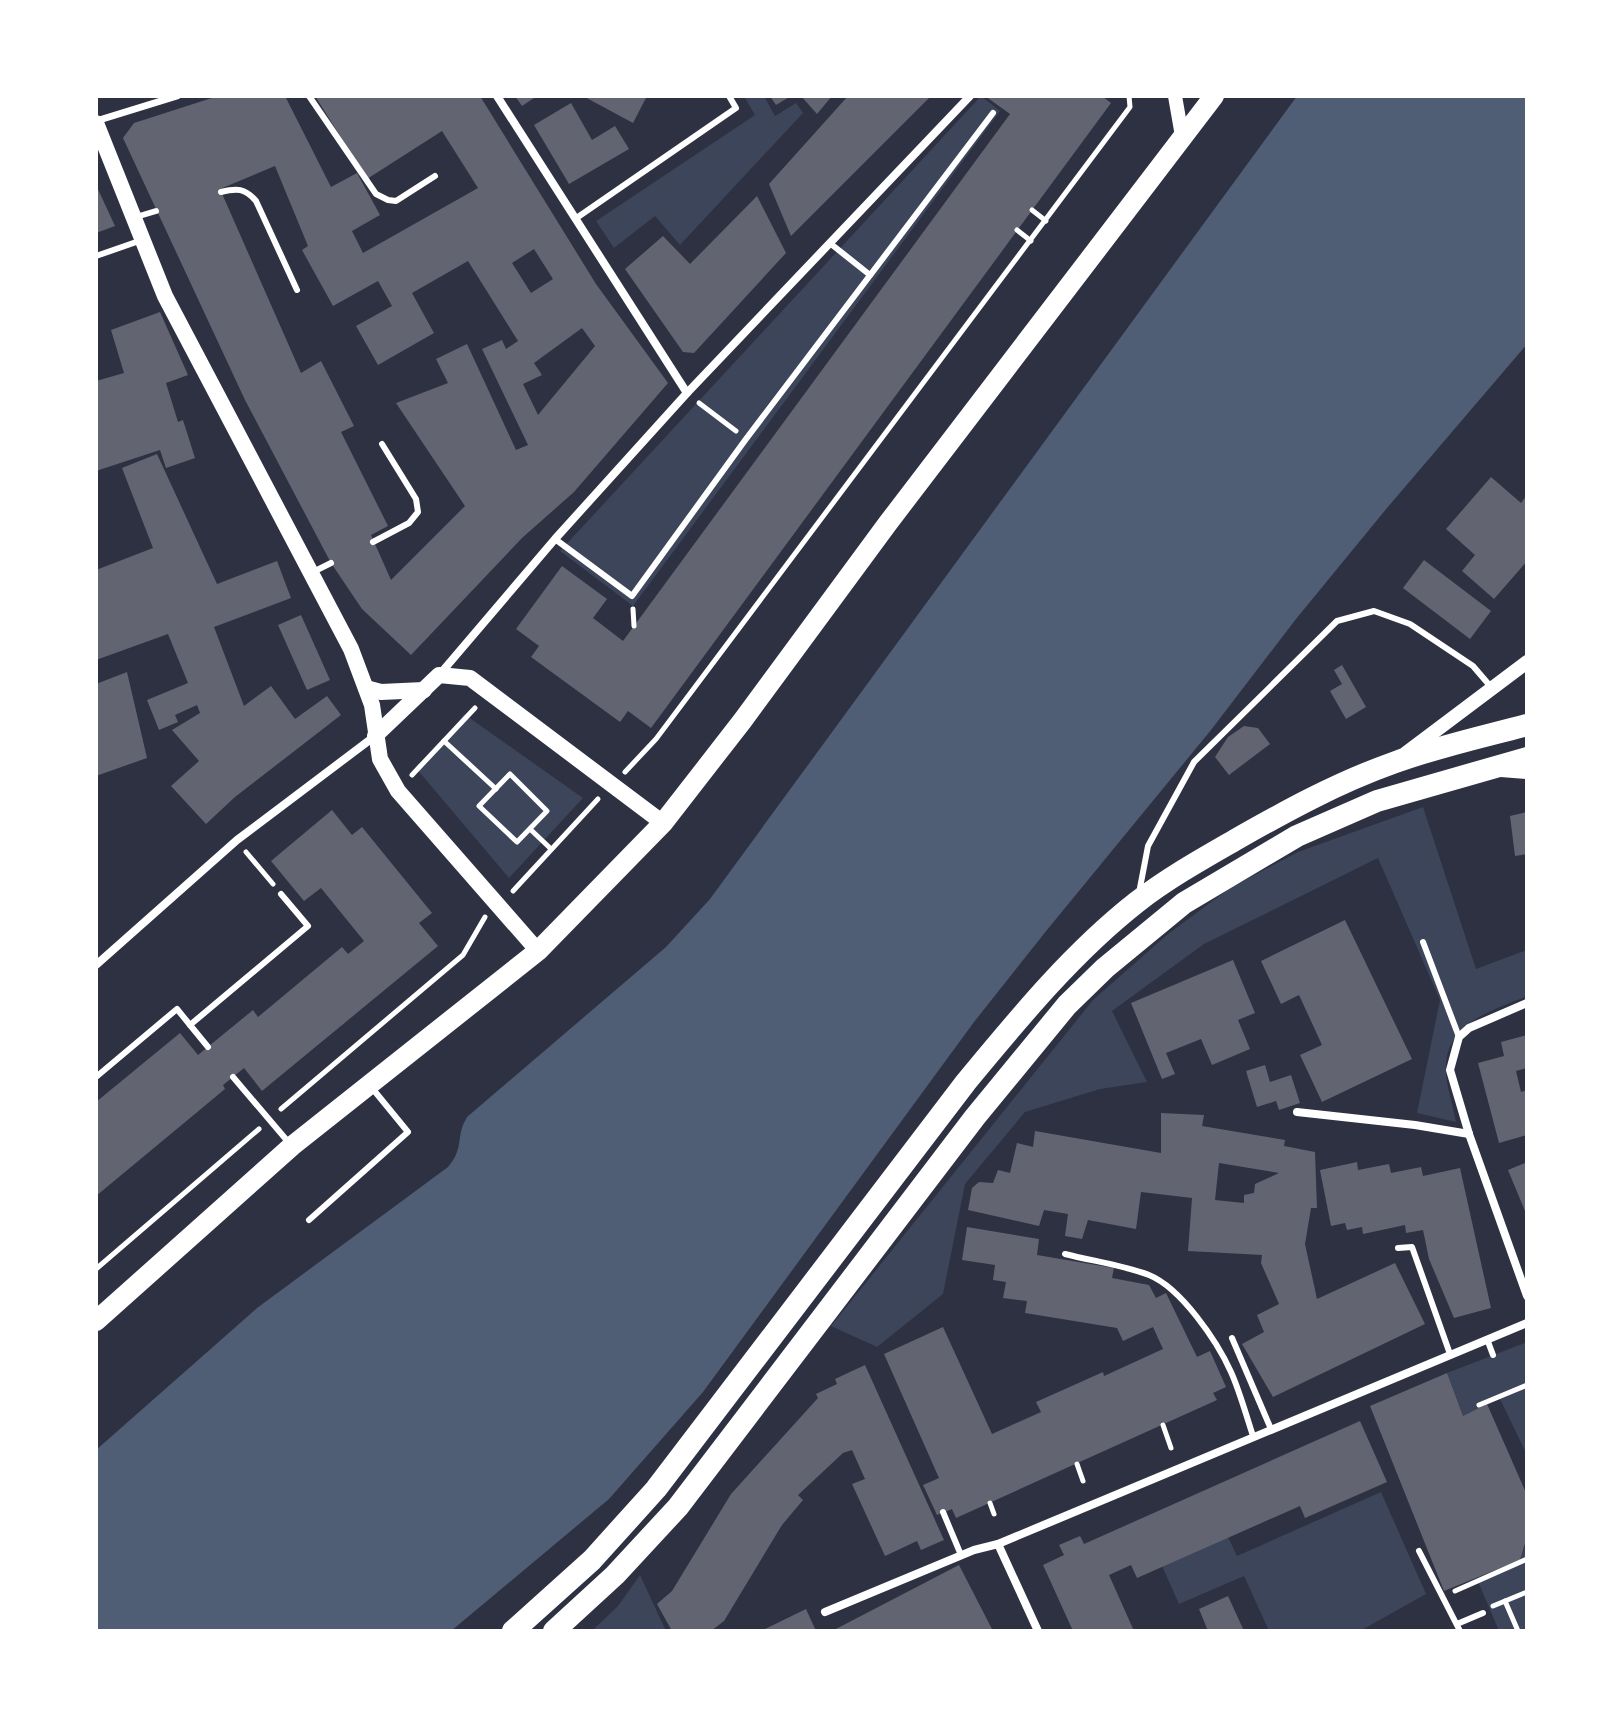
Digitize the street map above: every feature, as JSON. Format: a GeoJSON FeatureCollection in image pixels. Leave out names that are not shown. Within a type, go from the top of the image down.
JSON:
{"type":"FeatureCollection","features":[{"type":"Feature","properties":{"kind":"highway"},"geometry":{"type":"LineString","coordinates":[[513,1631],[573,1579],[623,1529],[966,1082],[1055,978],[1137,902],[1174,876],[1332,788],[1393,763],[1527,725]]}},
{"type":"Feature","properties":{"kind":"highway"},"geometry":{"type":"LineString","coordinates":[[554,1631],[615,1575],[678,1507],[984,1106],[1067,1005],[1105,968],[1184,903],[1297,836],[1377,801],[1527,758]]}},
{"type":"Feature","properties":{"kind":"main road"},"geometry":{"type":"LineString","coordinates":[[96,1321],[292,1146],[538,951],[663,823],[1214,96]]}},
{"type":"Feature","properties":{"kind":"main road"},"geometry":{"type":"LineString","coordinates":[[96,122],[165,296],[351,649],[372,705],[375,736],[383,766],[398,791],[538,951]]}},
{"type":"Feature","properties":{"kind":"main road"},"geometry":{"type":"LineString","coordinates":[[375,736],[439,675],[470,678],[663,823]]}},
{"type":"Feature","properties":{"kind":"main road"},"geometry":{"type":"LineString","coordinates":[[366,688],[381,692],[424,690]]}},
{"type":"Feature","properties":{"kind":"street"},"geometry":{"type":"LineString","coordinates":[[96,122],[177,96]]}},
{"type":"Feature","properties":{"kind":"street"},"geometry":{"type":"LineString","coordinates":[[497,96],[687,393]]}},
{"type":"Feature","properties":{"kind":"street"},"geometry":{"type":"LineString","coordinates":[[439,675],[555,539],[687,393],[970,96]]}},
{"type":"Feature","properties":{"kind":"street"},"geometry":{"type":"LineString","coordinates":[[1175,96],[1182,136]]}},
{"type":"Feature","properties":{"kind":"street"},"geometry":{"type":"LineString","coordinates":[[1393,763],[1527,662]]}},
{"type":"Feature","properties":{"kind":"street"},"geometry":{"type":"LineString","coordinates":[[96,965],[237,840],[375,736]]}},
{"type":"Feature","properties":{"kind":"street"},"geometry":{"type":"LineString","coordinates":[[1489,769],[1527,772]]}},
{"type":"Feature","properties":{"kind":"street"},"geometry":{"type":"LineString","coordinates":[[1527,1003],[1469,1028],[1459,1037],[1450,1070],[1469,1134],[1527,1296]]}},
{"type":"Feature","properties":{"kind":"street"},"geometry":{"type":"LineString","coordinates":[[1297,1112],[1469,1134]]}},
{"type":"Feature","properties":{"kind":"street"},"geometry":{"type":"LineString","coordinates":[[825,1612],[961,1555],[998,1544],[1527,1323]]}},
{"type":"Feature","properties":{"kind":"street"},"geometry":{"type":"LineString","coordinates":[[998,1544],[1038,1631]]}},
{"type":"Feature","properties":{"kind":"lane"},"geometry":{"type":"LineString","coordinates":[[309,96],[376,194],[396,201],[435,176]]}},
{"type":"Feature","properties":{"kind":"lane"},"geometry":{"type":"LineString","coordinates":[[575,219],[736,108],[729,96]]}},
{"type":"Feature","properties":{"kind":"lane"},"geometry":{"type":"LineString","coordinates":[[555,539],[632,596],[746,439],[993,113]]}},
{"type":"Feature","properties":{"kind":"lane"},"geometry":{"type":"LineString","coordinates":[[221,192],[235,188],[248,192],[256,201],[297,290]]}},
{"type":"Feature","properties":{"kind":"lane"},"geometry":{"type":"LineString","coordinates":[[133,218],[156,211]]}},
{"type":"Feature","properties":{"kind":"lane"},"geometry":{"type":"LineString","coordinates":[[96,256],[142,240]]}},
{"type":"Feature","properties":{"kind":"lane"},"geometry":{"type":"LineString","coordinates":[[831,244],[870,275]]}},
{"type":"Feature","properties":{"kind":"lane"},"geometry":{"type":"LineString","coordinates":[[373,542],[409,523],[418,512],[416,499],[382,444]]}},
{"type":"Feature","properties":{"kind":"lane"},"geometry":{"type":"LineString","coordinates":[[310,574],[331,563]]}},
{"type":"Feature","properties":{"kind":"lane"},"geometry":{"type":"LineString","coordinates":[[1137,902],[1148,846],[1194,762],[1337,621],[1374,611],[1410,624],[1473,666],[1493,689]]}},
{"type":"Feature","properties":{"kind":"lane"},"geometry":{"type":"LineString","coordinates":[[190,1025],[308,926],[281,894]]}},
{"type":"Feature","properties":{"kind":"lane"},"geometry":{"type":"LineString","coordinates":[[1423,942],[1459,1037]]}},
{"type":"Feature","properties":{"kind":"lane"},"geometry":{"type":"LineString","coordinates":[[96,1077],[177,1009],[208,1047]]}},
{"type":"Feature","properties":{"kind":"lane"},"geometry":{"type":"LineString","coordinates":[[233,1077],[292,1146]]}},
{"type":"Feature","properties":{"kind":"lane"},"geometry":{"type":"LineString","coordinates":[[309,1220],[408,1132],[370,1085]]}},
{"type":"Feature","properties":{"kind":"lane"},"geometry":{"type":"LineString","coordinates":[[1398,1248],[1412,1247],[1450,1354]]}},
{"type":"Feature","properties":{"kind":"lane"},"geometry":{"type":"LineString","coordinates":[[1065,1254],[1149,1275],[1166,1285],[1209,1336],[1231,1372],[1253,1436]]}},
{"type":"Feature","properties":{"kind":"lane"},"geometry":{"type":"LineString","coordinates":[[1232,1338],[1271,1429]]}},
{"type":"Feature","properties":{"kind":"lane"},"geometry":{"type":"LineString","coordinates":[[1487,1339],[1493,1355]]}},
{"type":"Feature","properties":{"kind":"lane"},"geometry":{"type":"LineString","coordinates":[[943,1512],[961,1555]]}},
{"type":"Feature","properties":{"kind":"lane"},"geometry":{"type":"LineString","coordinates":[[1419,1551],[1458,1628],[1483,1613]]}},
{"type":"Feature","properties":{"kind":"path"},"geometry":{"type":"LineString","coordinates":[[96,1269],[463,955],[482,921],[656,739],[1130,107],[1129,96]]}},
{"type":"Feature","properties":{"kind":"path"},"geometry":{"type":"LineString","coordinates":[[1032,210],[1046,221]]}},
{"type":"Feature","properties":{"kind":"path"},"geometry":{"type":"LineString","coordinates":[[1017,230],[1031,241]]}},
{"type":"Feature","properties":{"kind":"path"},"geometry":{"type":"LineString","coordinates":[[687,393],[746,439]]}},
{"type":"Feature","properties":{"kind":"path"},"geometry":{"type":"LineString","coordinates":[[708,650],[718,657]]}},
{"type":"Feature","properties":{"kind":"path"},"geometry":{"type":"LineString","coordinates":[[695,669],[703,675]]}},
{"type":"Feature","properties":{"kind":"path"},"geometry":{"type":"LineString","coordinates":[[398,791],[475,708]]}},
{"type":"Feature","properties":{"kind":"path"},"geometry":{"type":"LineString","coordinates":[[444,741],[496,789]]}},
{"type":"Feature","properties":{"kind":"path"},"geometry":{"type":"LineString","coordinates":[[510,774],[547,811],[517,842],[479,806],[496,789],[510,774]]}},
{"type":"Feature","properties":{"kind":"path"},"geometry":{"type":"LineString","coordinates":[[530,829],[550,848]]}},
{"type":"Feature","properties":{"kind":"path"},"geometry":{"type":"LineString","coordinates":[[237,840],[281,894]]}},
{"type":"Feature","properties":{"kind":"path"},"geometry":{"type":"LineString","coordinates":[[1479,1405],[1527,1385]]}},
{"type":"Feature","properties":{"kind":"path"},"geometry":{"type":"LineString","coordinates":[[1163,1425],[1171,1448]]}},
{"type":"Feature","properties":{"kind":"path"},"geometry":{"type":"LineString","coordinates":[[1077,1464],[1083,1481]]}},
{"type":"Feature","properties":{"kind":"path"},"geometry":{"type":"LineString","coordinates":[[1441,1596],[1527,1559]]}},
{"type":"Feature","properties":{"kind":"path"},"geometry":{"type":"LineString","coordinates":[[1483,1613],[1527,1592]]}},
{"type":"Feature","properties":{"kind":"path"},"geometry":{"type":"LineString","coordinates":[[1505,1601],[1518,1631]]}},
{"type":"Feature","properties":{"kind":"shaded area"},"geometry":{"type":"Polygon","coordinates":[[[744,96],[764,96],[775,116],[796,103],[803,113],[680,245],[655,216],[614,248],[596,221],[755,115],[744,96]]]}},
{"type":"Feature","properties":{"kind":"shaded area"},"geometry":{"type":"Polygon","coordinates":[[[981,96],[1000,111],[633,606],[560,551],[981,96]]]}},
{"type":"Feature","properties":{"kind":"shaded area"},"geometry":{"type":"Polygon","coordinates":[[[1297,96],[1527,96],[1527,344],[1296,619],[1211,730],[1047,930],[974,1022],[703,1392],[609,1499],[451,1631],[96,1631],[96,1450],[257,1308],[448,1167],[456,1154],[467,1117],[666,947],[710,899],[1297,96]]]}},
{"type":"Feature","properties":{"kind":"shaded area"},"geometry":{"type":"Polygon","coordinates":[[[464,714],[583,798],[509,878],[415,767],[444,741],[464,714]]]}},
{"type":"Feature","properties":{"kind":"shaded area"},"geometry":{"type":"Polygon","coordinates":[[[1423,807],[1476,969],[1527,950],[1527,996],[1474,1020],[1454,1038],[1448,1051],[1447,1080],[1456,1122],[1417,1113],[1440,1000],[1378,858],[1204,944],[1112,1011],[1147,1082],[1100,1089],[1025,1112],[965,1184],[943,1294],[877,1347],[831,1326],[1093,1000],[1168,934],[1230,888],[1298,852],[1423,807]]]}},
{"type":"Feature","properties":{"kind":"shaded area"},"geometry":{"type":"Polygon","coordinates":[[[1527,1342],[1527,1455],[1500,1399],[1463,1416],[1447,1373],[1527,1342]]]}},
{"type":"Feature","properties":{"kind":"shaded area"},"geometry":{"type":"Polygon","coordinates":[[[1381,1492],[1426,1594],[1360,1631],[1269,1631],[1244,1576],[1179,1604],[1162,1566],[1228,1537],[1237,1556],[1381,1492]]]}},
{"type":"Feature","properties":{"kind":"shaded area"},"geometry":{"type":"Polygon","coordinates":[[[1527,1542],[1527,1631],[1499,1631],[1477,1579],[1520,1560],[1527,1542]]]}},
{"type":"Feature","properties":{"kind":"shaded area"},"geometry":{"type":"Polygon","coordinates":[[[640,1575],[666,1631],[592,1631],[618,1606],[640,1575]]]}},
{"type":"Feature","properties":{"kind":"building"},"geometry":{"type":"Polygon","coordinates":[[[218,96],[285,96],[331,187],[357,173],[380,215],[352,231],[363,253],[478,188],[442,131],[367,179],[315,96],[480,96],[596,284],[668,383],[574,492],[522,538],[411,655],[362,609],[331,563],[245,400],[123,138],[134,123],[218,96]],[[275,166],[220,189],[301,373],[321,361],[354,426],[341,432],[388,526],[371,535],[391,580],[465,506],[396,403],[448,383],[436,359],[467,344],[516,450],[528,445],[482,349],[502,340],[506,349],[518,341],[468,261],[412,293],[434,333],[378,365],[356,326],[392,306],[378,281],[333,306],[302,250],[308,246],[275,166]],[[534,249],[512,263],[531,293],[553,279],[534,249]],[[582,328],[534,363],[542,375],[523,384],[538,415],[595,346],[582,328]]]}},
{"type":"Feature","properties":{"kind":"building"},"geometry":{"type":"Polygon","coordinates":[[[515,96],[537,96],[522,106],[515,96]]]}},
{"type":"Feature","properties":{"kind":"building"},"geometry":{"type":"Polygon","coordinates":[[[583,96],[647,96],[633,123],[583,96]]]}},
{"type":"Feature","properties":{"kind":"building"},"geometry":{"type":"Polygon","coordinates":[[[770,96],[791,96],[776,105],[770,96]]]}},
{"type":"Feature","properties":{"kind":"building"},"geometry":{"type":"Polygon","coordinates":[[[801,96],[832,96],[817,114],[801,96]]]}},
{"type":"Feature","properties":{"kind":"building"},"geometry":{"type":"Polygon","coordinates":[[[848,96],[931,96],[791,236],[769,184],[848,96]]]}},
{"type":"Feature","properties":{"kind":"building"},"geometry":{"type":"Polygon","coordinates":[[[985,96],[1102,96],[1111,103],[651,728],[628,711],[620,722],[531,657],[539,646],[516,629],[562,566],[607,599],[593,618],[623,641],[1010,114],[985,96]]]}},
{"type":"Feature","properties":{"kind":"building"},"geometry":{"type":"Polygon","coordinates":[[[571,103],[592,140],[615,126],[629,149],[569,184],[534,125],[571,103]]]}},
{"type":"Feature","properties":{"kind":"building"},"geometry":{"type":"Polygon","coordinates":[[[96,185],[115,226],[96,233],[96,185]]]}},
{"type":"Feature","properties":{"kind":"building"},"geometry":{"type":"Polygon","coordinates":[[[757,196],[786,253],[694,353],[683,352],[625,269],[663,236],[690,264],[757,196]]]}},
{"type":"Feature","properties":{"kind":"building"},"geometry":{"type":"Polygon","coordinates":[[[160,312],[188,375],[166,383],[178,422],[183,420],[195,458],[166,468],[160,450],[96,471],[96,381],[124,373],[111,330],[160,312]]]}},
{"type":"Feature","properties":{"kind":"building"},"geometry":{"type":"Polygon","coordinates":[[[157,454],[217,584],[277,561],[291,598],[214,627],[244,706],[271,686],[295,719],[327,696],[341,715],[235,797],[206,824],[171,786],[199,761],[172,730],[200,713],[197,705],[175,715],[178,722],[159,730],[147,700],[188,683],[168,634],[96,660],[96,570],[153,548],[122,468],[157,454]]]}},
{"type":"Feature","properties":{"kind":"building"},"geometry":{"type":"Polygon","coordinates":[[[1491,477],[1521,503],[1527,495],[1527,561],[1494,599],[1462,571],[1475,555],[1446,529],[1491,477]]]}},
{"type":"Feature","properties":{"kind":"building"},"geometry":{"type":"Polygon","coordinates":[[[1424,560],[1491,611],[1470,639],[1403,588],[1424,560]]]}},
{"type":"Feature","properties":{"kind":"building"},"geometry":{"type":"Polygon","coordinates":[[[301,615],[330,680],[307,690],[278,625],[301,615]]]}},
{"type":"Feature","properties":{"kind":"building"},"geometry":{"type":"Polygon","coordinates":[[[1342,665],[1366,707],[1346,719],[1330,691],[1342,684],[1334,670],[1342,665]]]}},
{"type":"Feature","properties":{"kind":"building"},"geometry":{"type":"Polygon","coordinates":[[[127,672],[147,758],[96,776],[96,684],[127,672]]]}},
{"type":"Feature","properties":{"kind":"building"},"geometry":{"type":"Polygon","coordinates":[[[1244,726],[1258,728],[1270,744],[1229,775],[1215,757],[1228,737],[1244,726]]]}},
{"type":"Feature","properties":{"kind":"building"},"geometry":{"type":"Polygon","coordinates":[[[332,810],[352,835],[362,827],[432,913],[419,923],[438,946],[262,1091],[244,1068],[223,1085],[225,1089],[96,1196],[96,1102],[180,1033],[198,1055],[253,1010],[258,1017],[342,947],[348,954],[364,941],[321,888],[304,901],[271,861],[332,810]]]}},
{"type":"Feature","properties":{"kind":"building"},"geometry":{"type":"Polygon","coordinates":[[[1527,812],[1527,854],[1515,856],[1510,816],[1527,812]]]}},
{"type":"Feature","properties":{"kind":"building"},"geometry":{"type":"Polygon","coordinates":[[[1345,920],[1412,1059],[1322,1102],[1300,1055],[1322,1045],[1299,995],[1281,1004],[1261,961],[1345,920]]]}},
{"type":"Feature","properties":{"kind":"building"},"geometry":{"type":"Polygon","coordinates":[[[1233,960],[1255,1013],[1238,1020],[1250,1049],[1212,1065],[1201,1039],[1166,1053],[1175,1074],[1162,1079],[1131,1003],[1233,960]]]}},
{"type":"Feature","properties":{"kind":"building"},"geometry":{"type":"Polygon","coordinates":[[[1527,1035],[1527,1068],[1516,1071],[1521,1092],[1527,1090],[1527,1135],[1499,1143],[1478,1063],[1504,1056],[1501,1042],[1527,1035]]]}},
{"type":"Feature","properties":{"kind":"building"},"geometry":{"type":"Polygon","coordinates":[[[1265,1065],[1270,1082],[1291,1075],[1300,1103],[1279,1110],[1276,1101],[1257,1107],[1246,1071],[1265,1065]]]}},
{"type":"Feature","properties":{"kind":"building"},"geometry":{"type":"Polygon","coordinates":[[[1161,1113],[1204,1115],[1202,1126],[1285,1140],[1284,1146],[1315,1152],[1317,1208],[1311,1208],[1305,1244],[1317,1299],[1395,1263],[1425,1324],[1273,1397],[1242,1344],[1264,1332],[1257,1315],[1279,1304],[1261,1263],[1262,1255],[1188,1251],[1192,1198],[1141,1192],[1136,1229],[1088,1220],[1082,1239],[1065,1236],[1068,1214],[1044,1210],[1039,1226],[968,1210],[972,1188],[979,1182],[993,1183],[998,1170],[1010,1173],[1017,1143],[1033,1147],[1035,1131],[1161,1153],[1161,1113]],[[1219,1163],[1215,1200],[1244,1203],[1244,1195],[1254,1193],[1255,1184],[1279,1173],[1219,1163]]]}},
{"type":"Feature","properties":{"kind":"building"},"geometry":{"type":"Polygon","coordinates":[[[1357,1162],[1358,1170],[1389,1164],[1391,1173],[1421,1167],[1423,1176],[1460,1168],[1491,1308],[1454,1318],[1429,1259],[1423,1230],[1406,1233],[1405,1225],[1363,1234],[1362,1227],[1347,1230],[1345,1223],[1331,1226],[1320,1170],[1357,1162]]]}},
{"type":"Feature","properties":{"kind":"building"},"geometry":{"type":"Polygon","coordinates":[[[1525,1163],[1527,1168],[1527,1216],[1508,1170],[1525,1163]]]}},
{"type":"Feature","properties":{"kind":"building"},"geometry":{"type":"Polygon","coordinates":[[[967,1227],[1039,1239],[1037,1255],[1114,1268],[1112,1278],[1149,1285],[1156,1298],[1166,1293],[1197,1357],[1210,1351],[1226,1387],[1213,1393],[1217,1400],[956,1518],[952,1509],[937,1515],[923,1485],[939,1478],[884,1354],[943,1327],[992,1434],[1041,1412],[1036,1402],[1163,1349],[1153,1327],[1123,1341],[1117,1328],[1025,1313],[1027,1301],[1003,1298],[1006,1282],[993,1280],[995,1265],[962,1260],[967,1227]]]}},
{"type":"Feature","properties":{"kind":"building"},"geometry":{"type":"Polygon","coordinates":[[[865,1365],[944,1540],[921,1550],[917,1541],[885,1556],[852,1484],[865,1479],[852,1450],[843,1453],[798,1495],[803,1500],[782,1525],[724,1621],[711,1631],[672,1631],[657,1604],[672,1591],[731,1494],[818,1398],[816,1394],[837,1384],[835,1379],[865,1365]]]}},
{"type":"Feature","properties":{"kind":"building"},"geometry":{"type":"Polygon","coordinates":[[[1447,1373],[1463,1416],[1487,1404],[1527,1495],[1527,1537],[1520,1560],[1444,1591],[1370,1406],[1447,1373]]]}},
{"type":"Feature","properties":{"kind":"building"},"geometry":{"type":"Polygon","coordinates":[[[1360,1421],[1387,1482],[1305,1518],[1300,1506],[1137,1578],[1131,1565],[1109,1575],[1134,1631],[1073,1631],[1043,1565],[1064,1555],[1059,1545],[1080,1536],[1084,1544],[1360,1421]]]}},
{"type":"Feature","properties":{"kind":"building"},"geometry":{"type":"Polygon","coordinates":[[[959,1565],[993,1631],[832,1631],[959,1565]]]}},
{"type":"Feature","properties":{"kind":"building"},"geometry":{"type":"Polygon","coordinates":[[[1228,1596],[1244,1631],[1208,1631],[1199,1609],[1228,1596]]]}},
{"type":"Feature","properties":{"kind":"building"},"geometry":{"type":"Polygon","coordinates":[[[806,1609],[816,1631],[761,1631],[806,1609]]]}}]}
